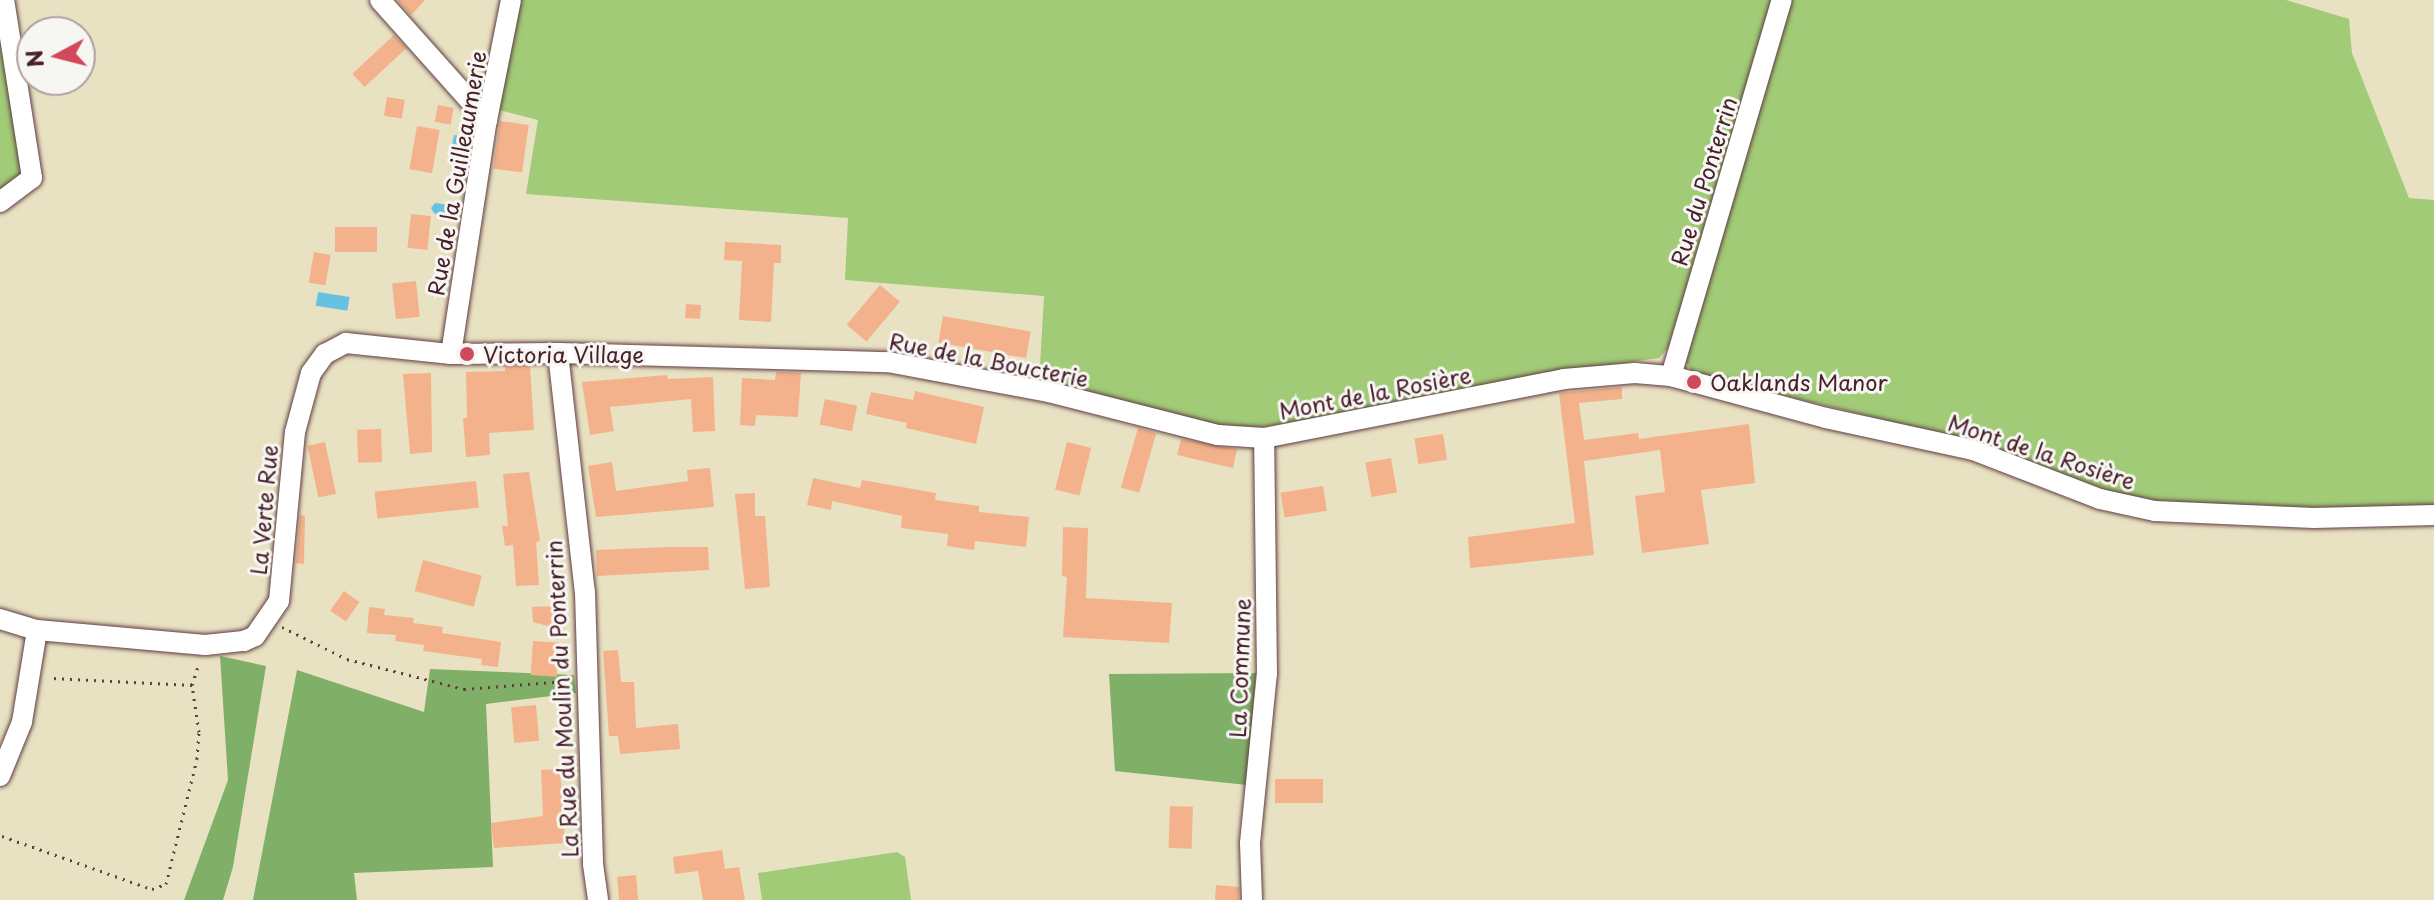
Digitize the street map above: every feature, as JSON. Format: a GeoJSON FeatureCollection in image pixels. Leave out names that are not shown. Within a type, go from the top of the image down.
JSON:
{"type":"FeatureCollection","features":[{"type":"Feature","properties":{"kind":"street"},"geometry":{"type":"LineString","coordinates":[[0,202],[32,178],[4,0]]}},
{"type":"Feature","properties":{"kind":"street"},"geometry":{"type":"LineString","coordinates":[[380,0],[487,120]]}},
{"type":"Feature","properties":{"kind":"street","name":"Rue de la Guilleaumerie"},"geometry":{"type":"LineString","coordinates":[[451,354],[487,120],[511,0]]}},
{"type":"Feature","properties":{"kind":"street","name":"Rue du Ponterrin"},"geometry":{"type":"LineString","coordinates":[[1671,376],[1782,0]]}},
{"type":"Feature","properties":{"kind":"street","name":"La Verte Rue"},"geometry":{"type":"LineString","coordinates":[[266,622],[279,601],[295,432],[311,373],[325,354],[346,343],[451,354]]}},
{"type":"Feature","properties":{"kind":"street","name":"Rue de la Boucterie"},"geometry":{"type":"LineString","coordinates":[[451,354],[558,353],[888,362],[1049,392],[1218,435],[1264,438]]}},
{"type":"Feature","properties":{"kind":"street","name":"La Rue du Moulin du Ponterrin"},"geometry":{"type":"LineString","coordinates":[[558,353],[585,592],[593,864],[598,900]]}},
{"type":"Feature","properties":{"kind":"street","name":"Mont de la Rosière"},"geometry":{"type":"LineString","coordinates":[[1264,438],[1564,379],[1635,373],[1671,376],[1826,418],[1973,450],[2100,499],[2155,511],[2314,518],[2434,515]]}},
{"type":"Feature","properties":{"kind":"street","name":"La Commune"},"geometry":{"type":"LineString","coordinates":[[1252,900],[1250,843],[1267,674],[1264,438]]}},
{"type":"Feature","properties":{"kind":"street"},"geometry":{"type":"LineString","coordinates":[[0,619],[37,630],[205,645],[244,641],[255,636],[266,622]]}},
{"type":"Feature","properties":{"kind":"street"},"geometry":{"type":"LineString","coordinates":[[0,776],[22,722],[37,630]]}},
{"type":"Feature","properties":{"kind":"path"},"geometry":{"type":"LineString","coordinates":[[266,622],[347,659],[464,689],[587,680]]}},
{"type":"Feature","properties":{"kind":"path"},"geometry":{"type":"LineString","coordinates":[[2,836],[152,889],[166,884],[197,759],[199,732],[192,685],[52,678]]}},
{"type":"Feature","properties":{"kind":"green space"},"geometry":{"type":"Polygon","coordinates":[[[518,0],[1775,0],[1669,347],[1659,358],[1536,375],[1304,423],[1250,428],[1200,424],[1039,383],[1044,296],[845,280],[848,218],[526,194],[538,120],[495,109],[518,0]]]}},
{"type":"Feature","properties":{"kind":"green space"},"geometry":{"type":"Polygon","coordinates":[[[1792,0],[2286,0],[2349,19],[2352,53],[2409,198],[2434,200],[2434,506],[2238,508],[2165,504],[2116,494],[1985,444],[1694,374],[1684,360],[1792,0]]]}},
{"type":"Feature","properties":{"kind":"green space"},"geometry":{"type":"Polygon","coordinates":[[[0,4],[25,174],[0,192],[0,4]]]}},
{"type":"Feature","properties":{"kind":"green space"},"geometry":{"type":"Polygon","coordinates":[[[220,656],[266,666],[233,867],[223,900],[184,900],[228,780],[220,656]]]}},
{"type":"Feature","properties":{"kind":"green space"},"geometry":{"type":"Polygon","coordinates":[[[430,669],[574,675],[576,693],[486,704],[493,867],[354,873],[357,900],[253,900],[297,670],[424,712],[430,669]]]}},
{"type":"Feature","properties":{"kind":"green space"},"geometry":{"type":"Polygon","coordinates":[[[1256,673],[1247,785],[1115,771],[1109,674],[1256,673]]]}},
{"type":"Feature","properties":{"kind":"green space"},"geometry":{"type":"Polygon","coordinates":[[[897,852],[905,857],[911,900],[762,900],[758,873],[897,852]]]}},
{"type":"Feature","properties":{"kind":"water"},"geometry":{"type":"Polygon","coordinates":[[[454,135],[468,138],[462,166],[448,163],[454,135]]]}},
{"type":"Feature","properties":{"kind":"water"},"geometry":{"type":"Polygon","coordinates":[[[435,203],[456,206],[455,218],[449,220],[434,213],[431,208],[435,203]]]}},
{"type":"Feature","properties":{"kind":"water"},"geometry":{"type":"Polygon","coordinates":[[[318,292],[350,297],[347,311],[316,306],[318,292]]]}},
{"type":"Feature","properties":{"kind":"building"},"geometry":{"type":"Polygon","coordinates":[[[397,0],[425,0],[411,15],[397,0]]]}},
{"type":"Feature","properties":{"kind":"building"},"geometry":{"type":"Polygon","coordinates":[[[394,35],[406,48],[365,87],[352,74],[394,35]]]}},
{"type":"Feature","properties":{"kind":"building"},"geometry":{"type":"Polygon","coordinates":[[[387,97],[405,100],[402,119],[384,116],[387,97]]]}},
{"type":"Feature","properties":{"kind":"building"},"geometry":{"type":"Polygon","coordinates":[[[438,105],[454,108],[450,125],[435,122],[438,105]]]}},
{"type":"Feature","properties":{"kind":"building"},"geometry":{"type":"Polygon","coordinates":[[[500,121],[529,125],[522,173],[493,169],[500,121]]]}},
{"type":"Feature","properties":{"kind":"building"},"geometry":{"type":"Polygon","coordinates":[[[417,126],[440,130],[432,173],[409,169],[417,126]]]}},
{"type":"Feature","properties":{"kind":"building"},"geometry":{"type":"Polygon","coordinates":[[[411,214],[431,216],[427,250],[407,248],[411,214]]]}},
{"type":"Feature","properties":{"kind":"building"},"geometry":{"type":"Polygon","coordinates":[[[335,227],[377,227],[377,252],[335,252],[335,227]]]}},
{"type":"Feature","properties":{"kind":"building"},"geometry":{"type":"Polygon","coordinates":[[[725,242],[781,245],[781,263],[774,263],[771,322],[739,320],[742,261],[724,260],[725,242]]]}},
{"type":"Feature","properties":{"kind":"building"},"geometry":{"type":"Polygon","coordinates":[[[314,252],[331,255],[325,285],[309,283],[314,252]]]}},
{"type":"Feature","properties":{"kind":"building"},"geometry":{"type":"Polygon","coordinates":[[[416,281],[420,317],[396,319],[392,284],[416,281]]]}},
{"type":"Feature","properties":{"kind":"building"},"geometry":{"type":"Polygon","coordinates":[[[880,285],[900,302],[866,342],[847,325],[880,285]]]}},
{"type":"Feature","properties":{"kind":"building"},"geometry":{"type":"Polygon","coordinates":[[[686,304],[701,305],[700,319],[685,318],[686,304]]]}},
{"type":"Feature","properties":{"kind":"building"},"geometry":{"type":"Polygon","coordinates":[[[943,316],[1031,331],[1026,358],[938,343],[943,316]]]}},
{"type":"Feature","properties":{"kind":"building"},"geometry":{"type":"Polygon","coordinates":[[[505,366],[530,366],[534,430],[489,433],[490,455],[466,457],[463,418],[467,418],[466,372],[505,371],[505,366]]]}},
{"type":"Feature","properties":{"kind":"building"},"geometry":{"type":"Polygon","coordinates":[[[776,372],[801,373],[798,417],[756,415],[755,426],[740,425],[742,378],[775,380],[776,372]]]}},
{"type":"Feature","properties":{"kind":"building"},"geometry":{"type":"Polygon","coordinates":[[[431,373],[432,452],[410,454],[403,374],[431,373]]]}},
{"type":"Feature","properties":{"kind":"building"},"geometry":{"type":"Polygon","coordinates":[[[667,375],[668,379],[713,377],[715,431],[693,432],[691,399],[610,407],[614,431],[590,435],[582,382],[667,375]]]}},
{"type":"Feature","properties":{"kind":"building"},"geometry":{"type":"Polygon","coordinates":[[[1622,387],[1622,399],[1579,403],[1584,440],[1638,433],[1639,439],[1749,424],[1755,483],[1701,490],[1709,544],[1642,553],[1635,496],[1665,492],[1660,450],[1584,461],[1594,555],[1470,568],[1468,537],[1575,523],[1559,393],[1622,387]]]}},
{"type":"Feature","properties":{"kind":"building"},"geometry":{"type":"Polygon","coordinates":[[[915,391],[984,407],[976,444],[906,428],[907,423],[866,414],[871,392],[913,400],[915,391]]]}},
{"type":"Feature","properties":{"kind":"building"},"geometry":{"type":"Polygon","coordinates":[[[825,399],[857,406],[852,431],[820,424],[825,399]]]}},
{"type":"Feature","properties":{"kind":"building"},"geometry":{"type":"Polygon","coordinates":[[[1138,428],[1156,433],[1139,493],[1121,488],[1138,428]]]}},
{"type":"Feature","properties":{"kind":"building"},"geometry":{"type":"Polygon","coordinates":[[[381,429],[382,462],[358,463],[357,430],[381,429]]]}},
{"type":"Feature","properties":{"kind":"building"},"geometry":{"type":"Polygon","coordinates":[[[1443,434],[1447,460],[1418,464],[1414,439],[1443,434]]]}},
{"type":"Feature","properties":{"kind":"building"},"geometry":{"type":"Polygon","coordinates":[[[1181,439],[1237,449],[1233,468],[1177,455],[1181,439]]]}},
{"type":"Feature","properties":{"kind":"building"},"geometry":{"type":"Polygon","coordinates":[[[325,442],[336,494],[318,498],[307,446],[325,442]]]}},
{"type":"Feature","properties":{"kind":"building"},"geometry":{"type":"Polygon","coordinates":[[[1067,442],[1091,448],[1079,496],[1055,490],[1067,442]]]}},
{"type":"Feature","properties":{"kind":"building"},"geometry":{"type":"Polygon","coordinates":[[[1391,458],[1397,492],[1371,497],[1365,463],[1391,458]]]}},
{"type":"Feature","properties":{"kind":"building"},"geometry":{"type":"Polygon","coordinates":[[[612,462],[616,491],[688,481],[687,470],[710,468],[714,507],[596,517],[588,466],[612,462]]]}},
{"type":"Feature","properties":{"kind":"building"},"geometry":{"type":"Polygon","coordinates":[[[529,472],[540,541],[536,542],[539,585],[516,586],[513,545],[505,546],[502,526],[508,526],[503,474],[529,472]]]}},
{"type":"Feature","properties":{"kind":"building"},"geometry":{"type":"Polygon","coordinates":[[[813,478],[860,488],[862,480],[936,493],[935,500],[979,506],[979,512],[1029,517],[1026,547],[975,541],[974,550],[947,546],[948,534],[901,528],[902,516],[832,501],[831,510],[807,505],[813,478]]]}},
{"type":"Feature","properties":{"kind":"building"},"geometry":{"type":"Polygon","coordinates":[[[476,481],[479,508],[377,519],[375,492],[476,481]]]}},
{"type":"Feature","properties":{"kind":"building"},"geometry":{"type":"Polygon","coordinates":[[[1323,486],[1327,511],[1284,517],[1281,493],[1323,486]]]}},
{"type":"Feature","properties":{"kind":"building"},"geometry":{"type":"Polygon","coordinates":[[[755,493],[755,516],[765,516],[770,587],[745,589],[735,494],[755,493]]]}},
{"type":"Feature","properties":{"kind":"building"},"geometry":{"type":"Polygon","coordinates":[[[300,515],[305,516],[304,564],[296,563],[300,515]]]}},
{"type":"Feature","properties":{"kind":"building"},"geometry":{"type":"Polygon","coordinates":[[[1063,527],[1088,528],[1086,598],[1172,603],[1169,643],[1063,637],[1067,577],[1062,576],[1063,527]]]}},
{"type":"Feature","properties":{"kind":"building"},"geometry":{"type":"Polygon","coordinates":[[[708,547],[709,570],[597,576],[596,550],[708,547]]]}},
{"type":"Feature","properties":{"kind":"building"},"geometry":{"type":"Polygon","coordinates":[[[423,560],[482,576],[474,607],[415,591],[423,560]]]}},
{"type":"Feature","properties":{"kind":"building"},"geometry":{"type":"Polygon","coordinates":[[[344,591],[360,602],[346,622],[330,611],[344,591]]]}},
{"type":"Feature","properties":{"kind":"building"},"geometry":{"type":"Polygon","coordinates":[[[558,606],[559,629],[533,622],[532,607],[558,606]]]}},
{"type":"Feature","properties":{"kind":"building"},"geometry":{"type":"Polygon","coordinates":[[[369,607],[385,609],[384,615],[414,618],[413,623],[443,627],[442,633],[501,642],[498,667],[481,665],[482,659],[423,651],[424,645],[395,641],[396,635],[367,633],[369,607]]]}},
{"type":"Feature","properties":{"kind":"building"},"geometry":{"type":"Polygon","coordinates":[[[533,641],[559,643],[557,677],[531,675],[533,641]]]}},
{"type":"Feature","properties":{"kind":"building"},"geometry":{"type":"Polygon","coordinates":[[[618,650],[621,682],[634,682],[636,728],[678,724],[680,749],[620,754],[618,736],[609,736],[603,651],[618,650]]]}},
{"type":"Feature","properties":{"kind":"building"},"geometry":{"type":"Polygon","coordinates":[[[536,705],[539,741],[514,743],[511,707],[536,705]]]}},
{"type":"Feature","properties":{"kind":"building"},"geometry":{"type":"Polygon","coordinates":[[[560,769],[565,843],[494,848],[491,823],[543,816],[541,770],[560,769]]]}},
{"type":"Feature","properties":{"kind":"building"},"geometry":{"type":"Polygon","coordinates":[[[1275,779],[1323,779],[1323,803],[1275,803],[1275,779]]]}},
{"type":"Feature","properties":{"kind":"building"},"geometry":{"type":"Polygon","coordinates":[[[1170,806],[1193,807],[1192,849],[1169,848],[1170,806]]]}},
{"type":"Feature","properties":{"kind":"building"},"geometry":{"type":"Polygon","coordinates":[[[722,850],[725,869],[739,867],[745,900],[703,900],[698,871],[675,874],[673,857],[722,850]]]}},
{"type":"Feature","properties":{"kind":"building"},"geometry":{"type":"Polygon","coordinates":[[[636,875],[638,900],[619,900],[617,877],[636,875]]]}},
{"type":"Feature","properties":{"kind":"building"},"geometry":{"type":"Polygon","coordinates":[[[1216,885],[1239,887],[1239,900],[1215,900],[1216,885]]]}},
{"type":"Feature","properties":{"kind":"place","name":"Victoria Village"},"geometry":{"type":"Point","coordinates":[467,354]}},
{"type":"Feature","properties":{"kind":"place","name":"Oaklands Manor"},"geometry":{"type":"Point","coordinates":[1694,382]}}]}
